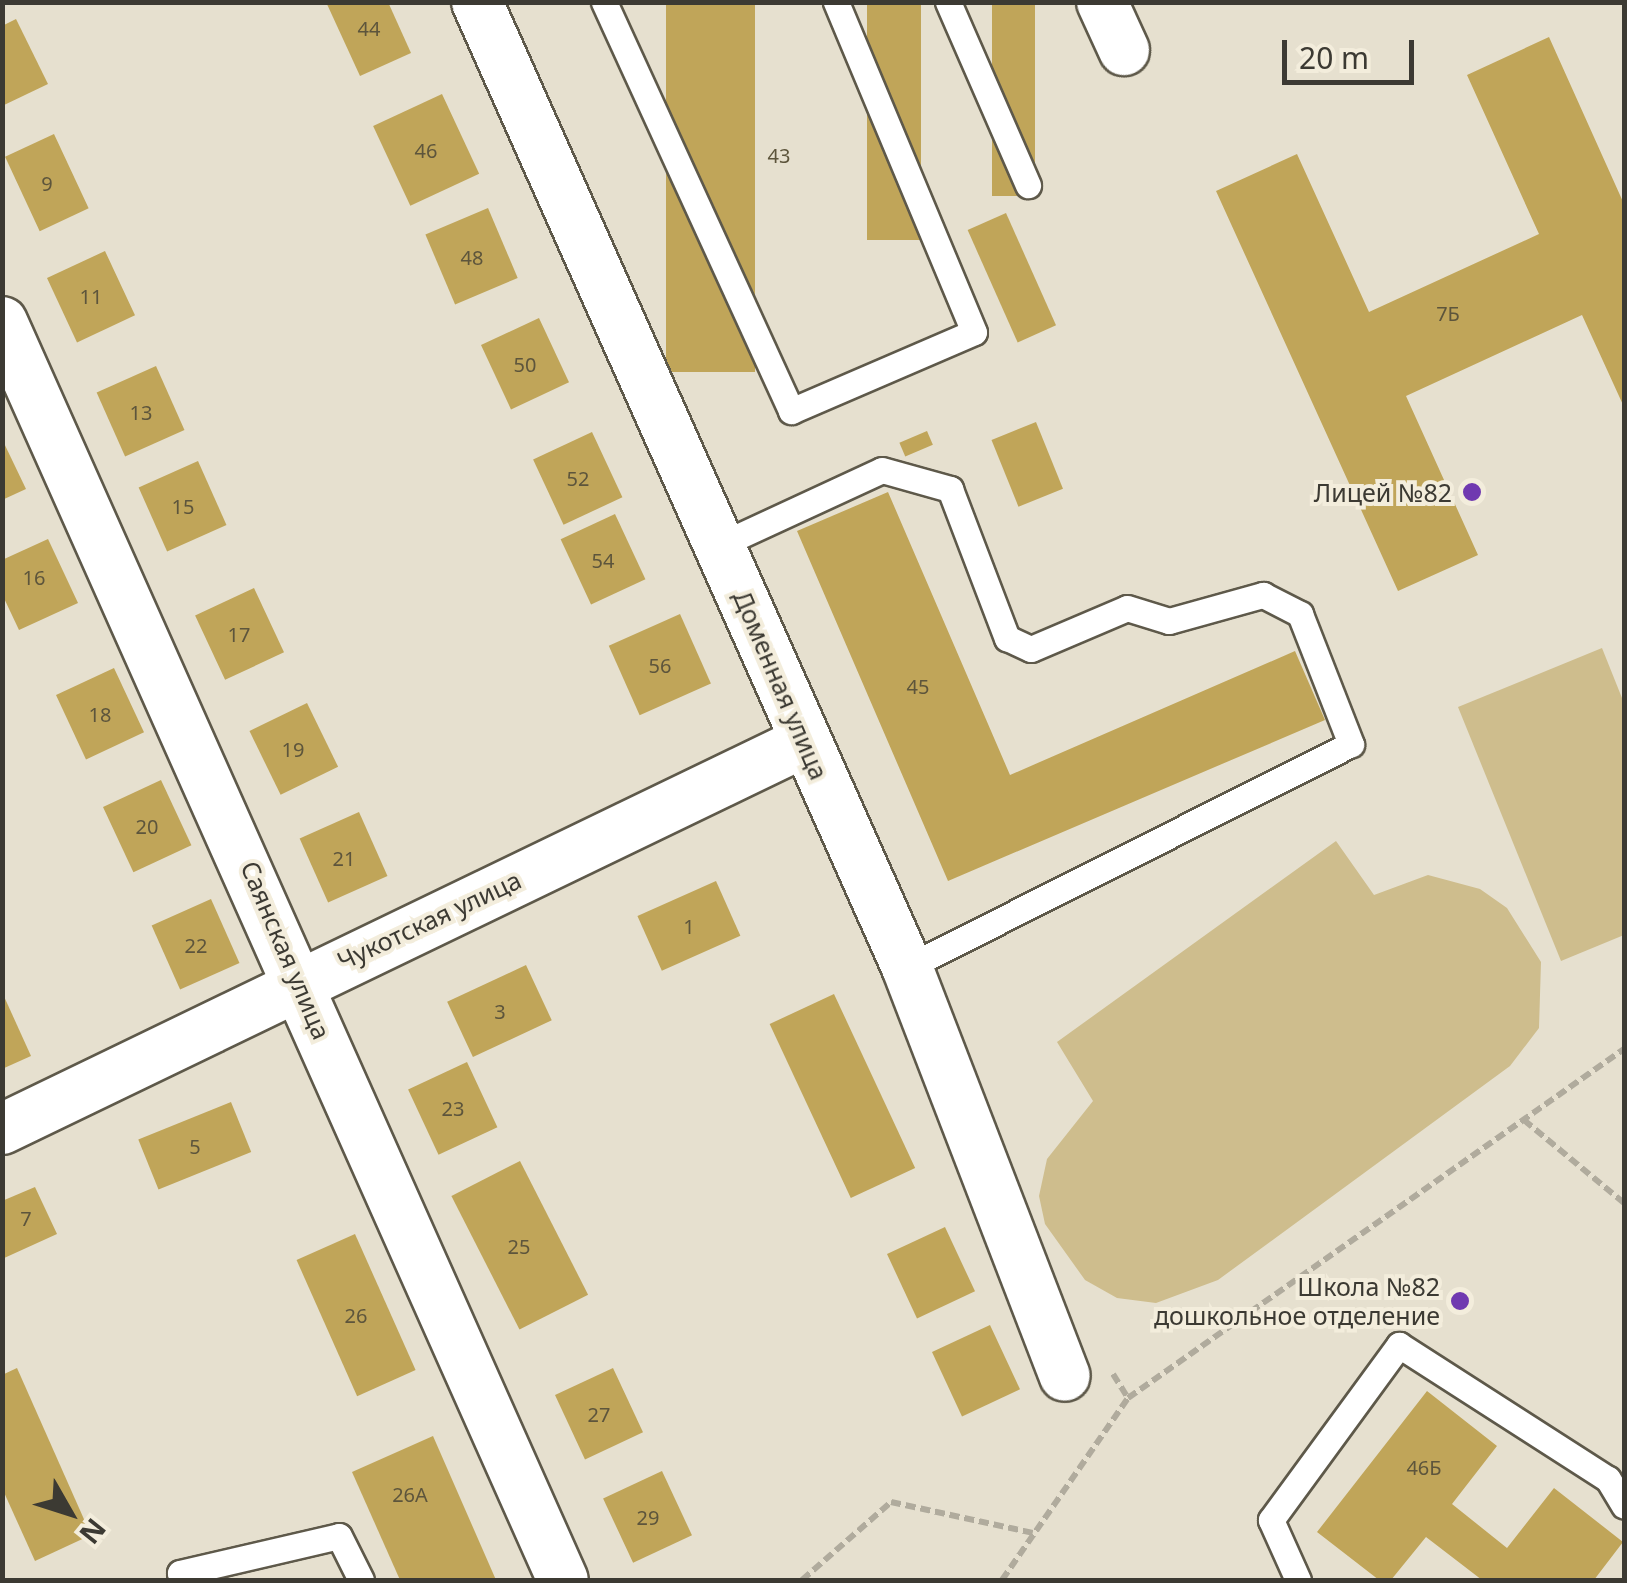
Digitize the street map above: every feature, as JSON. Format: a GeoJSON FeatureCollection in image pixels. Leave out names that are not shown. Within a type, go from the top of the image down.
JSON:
{"type":"FeatureCollection","features":[{"type":"Feature","properties":{"kind":"street","name":"Доменная улица"},"geometry":{"type":"LineString","coordinates":[[477,2],[722,544],[804,742],[907,968],[1065,1376]]}},
{"type":"Feature","properties":{"kind":"street"},"geometry":{"type":"LineString","coordinates":[[1102,2],[1124,50]]}},
{"type":"Feature","properties":{"kind":"street","name":"Саянская улица"},"geometry":{"type":"LineString","coordinates":[[2,322],[563,1580]]}},
{"type":"Feature","properties":{"kind":"street","name":"Чукотская улица"},"geometry":{"type":"LineString","coordinates":[[2,1129],[299,982],[804,742]]}},
{"type":"Feature","properties":{"kind":"lane"},"geometry":{"type":"LineString","coordinates":[[604,2],[791,411],[974,332],[836,2]]}},
{"type":"Feature","properties":{"kind":"lane"},"geometry":{"type":"LineString","coordinates":[[948,2],[1028,185]]}},
{"type":"Feature","properties":{"kind":"lane"},"geometry":{"type":"LineString","coordinates":[[722,544],[882,470],[950,488],[1007,638],[1031,649],[1127,608],[1169,621],[1263,595],[1300,614],[1351,744],[907,968]]}},
{"type":"Feature","properties":{"kind":"lane"},"geometry":{"type":"LineString","coordinates":[[1298,1580],[1271,1520],[1399,1344],[1608,1479],[1624,1506]]}},
{"type":"Feature","properties":{"kind":"lane"},"geometry":{"type":"LineString","coordinates":[[184,1580],[180,1573],[338,1536],[361,1580]]}},
{"type":"Feature","properties":{"kind":"path"},"geometry":{"type":"LineString","coordinates":[[1002,1580],[1128,1398],[1624,1049]]}},
{"type":"Feature","properties":{"kind":"path"},"geometry":{"type":"LineString","coordinates":[[1524,1120],[1624,1204]]}},
{"type":"Feature","properties":{"kind":"path"},"geometry":{"type":"LineString","coordinates":[[802,1580],[891,1502],[1033,1533]]}},
{"type":"Feature","properties":{"kind":"shaded area"},"geometry":{"type":"Polygon","coordinates":[[[1602,648],[1624,703],[1624,935],[1561,961],[1458,707],[1602,648]]]}},
{"type":"Feature","properties":{"kind":"shaded area"},"geometry":{"type":"Polygon","coordinates":[[[1336,841],[1374,895],[1428,875],[1480,889],[1507,908],[1541,962],[1539,1028],[1510,1066],[1218,1280],[1156,1303],[1117,1298],[1085,1280],[1045,1224],[1039,1196],[1047,1159],[1093,1101],[1057,1042],[1336,841]]]}},
{"type":"Feature","properties":{"kind":"building"},"geometry":{"type":"Polygon","coordinates":[[[326,2],[388,2],[411,53],[360,76],[326,2]]]}},
{"type":"Feature","properties":{"kind":"building"},"geometry":{"type":"Polygon","coordinates":[[[666,2],[755,2],[755,372],[666,372],[666,2]]]}},
{"type":"Feature","properties":{"kind":"building"},"geometry":{"type":"Polygon","coordinates":[[[867,2],[921,2],[921,240],[867,240],[867,2]]]}},
{"type":"Feature","properties":{"kind":"building"},"geometry":{"type":"Polygon","coordinates":[[[992,2],[1035,2],[1035,196],[992,196],[992,2]]]}},
{"type":"Feature","properties":{"kind":"building"},"geometry":{"type":"Polygon","coordinates":[[[16,19],[48,84],[2,106],[2,26],[16,19]]]}},
{"type":"Feature","properties":{"kind":"building"},"geometry":{"type":"Polygon","coordinates":[[[1549,37],[1624,204],[1624,407],[1582,315],[1406,396],[1478,555],[1398,591],[1216,191],[1297,154],[1369,312],[1539,234],[1467,75],[1549,37]]]}},
{"type":"Feature","properties":{"kind":"building"},"geometry":{"type":"Polygon","coordinates":[[[442,94],[479,174],[410,206],[373,126],[442,94]]]}},
{"type":"Feature","properties":{"kind":"building"},"geometry":{"type":"Polygon","coordinates":[[[54,134],[89,208],[40,231],[5,157],[54,134]]]}},
{"type":"Feature","properties":{"kind":"building"},"geometry":{"type":"Polygon","coordinates":[[[488,208],[518,278],[455,305],[425,235],[488,208]]]}},
{"type":"Feature","properties":{"kind":"building"},"geometry":{"type":"Polygon","coordinates":[[[1006,213],[1056,325],[1018,342],[968,230],[1006,213]]]}},
{"type":"Feature","properties":{"kind":"building"},"geometry":{"type":"Polygon","coordinates":[[[105,251],[135,315],[77,342],[47,278],[105,251]]]}},
{"type":"Feature","properties":{"kind":"building"},"geometry":{"type":"Polygon","coordinates":[[[539,318],[569,382],[511,409],[481,345],[539,318]]]}},
{"type":"Feature","properties":{"kind":"building"},"geometry":{"type":"Polygon","coordinates":[[[156,366],[184,430],[125,456],[97,392],[156,366]]]}},
{"type":"Feature","properties":{"kind":"building"},"geometry":{"type":"Polygon","coordinates":[[[1036,422],[1063,489],[1018,507],[991,440],[1036,422]]]}},
{"type":"Feature","properties":{"kind":"building"},"geometry":{"type":"Polygon","coordinates":[[[927,431],[933,445],[905,457],[899,443],[927,431]]]}},
{"type":"Feature","properties":{"kind":"building"},"geometry":{"type":"Polygon","coordinates":[[[592,432],[622,497],[564,525],[533,459],[592,432]]]}},
{"type":"Feature","properties":{"kind":"building"},"geometry":{"type":"Polygon","coordinates":[[[2,439],[26,489],[2,500],[2,439]]]}},
{"type":"Feature","properties":{"kind":"building"},"geometry":{"type":"Polygon","coordinates":[[[198,461],[226,525],[167,551],[139,487],[198,461]]]}},
{"type":"Feature","properties":{"kind":"building"},"geometry":{"type":"Polygon","coordinates":[[[888,492],[1010,775],[1295,651],[1325,720],[948,881],[797,531],[888,492]]]}},
{"type":"Feature","properties":{"kind":"building"},"geometry":{"type":"Polygon","coordinates":[[[615,514],[645,579],[591,605],[561,539],[615,514]]]}},
{"type":"Feature","properties":{"kind":"building"},"geometry":{"type":"Polygon","coordinates":[[[48,539],[78,603],[19,630],[2,594],[2,560],[48,539]]]}},
{"type":"Feature","properties":{"kind":"building"},"geometry":{"type":"Polygon","coordinates":[[[254,588],[284,652],[225,680],[195,615],[254,588]]]}},
{"type":"Feature","properties":{"kind":"building"},"geometry":{"type":"Polygon","coordinates":[[[680,614],[711,683],[640,715],[609,646],[680,614]]]}},
{"type":"Feature","properties":{"kind":"building"},"geometry":{"type":"Polygon","coordinates":[[[114,668],[144,732],[86,759],[56,695],[114,668]]]}},
{"type":"Feature","properties":{"kind":"building"},"geometry":{"type":"Polygon","coordinates":[[[307,703],[338,767],[281,795],[249,731],[307,703]]]}},
{"type":"Feature","properties":{"kind":"building"},"geometry":{"type":"Polygon","coordinates":[[[161,780],[191,845],[133,872],[103,807],[161,780]]]}},
{"type":"Feature","properties":{"kind":"building"},"geometry":{"type":"Polygon","coordinates":[[[359,812],[387,876],[328,902],[300,838],[359,812]]]}},
{"type":"Feature","properties":{"kind":"building"},"geometry":{"type":"Polygon","coordinates":[[[716,881],[740,936],[662,971],[637,916],[716,881]]]}},
{"type":"Feature","properties":{"kind":"building"},"geometry":{"type":"Polygon","coordinates":[[[211,899],[239,963],[180,989],[152,925],[211,899]]]}},
{"type":"Feature","properties":{"kind":"building"},"geometry":{"type":"Polygon","coordinates":[[[526,965],[552,1020],[473,1057],[447,1002],[526,965]]]}},
{"type":"Feature","properties":{"kind":"building"},"geometry":{"type":"Polygon","coordinates":[[[2,992],[31,1056],[2,1069],[2,992]]]}},
{"type":"Feature","properties":{"kind":"building"},"geometry":{"type":"Polygon","coordinates":[[[834,994],[915,1168],[851,1198],[770,1024],[834,994]]]}},
{"type":"Feature","properties":{"kind":"building"},"geometry":{"type":"Polygon","coordinates":[[[467,1062],[497,1127],[439,1155],[408,1089],[467,1062]]]}},
{"type":"Feature","properties":{"kind":"building"},"geometry":{"type":"Polygon","coordinates":[[[231,1102],[251,1152],[159,1190],[138,1139],[231,1102]]]}},
{"type":"Feature","properties":{"kind":"building"},"geometry":{"type":"Polygon","coordinates":[[[520,1161],[588,1295],[519,1330],[451,1196],[520,1161]]]}},
{"type":"Feature","properties":{"kind":"building"},"geometry":{"type":"Polygon","coordinates":[[[35,1187],[57,1234],[2,1259],[2,1201],[35,1187]]]}},
{"type":"Feature","properties":{"kind":"building"},"geometry":{"type":"Polygon","coordinates":[[[945,1227],[975,1291],[917,1318],[887,1254],[945,1227]]]}},
{"type":"Feature","properties":{"kind":"building"},"geometry":{"type":"Polygon","coordinates":[[[355,1234],[416,1370],[357,1396],[297,1260],[355,1234]]]}},
{"type":"Feature","properties":{"kind":"building"},"geometry":{"type":"Polygon","coordinates":[[[990,1325],[1020,1389],[962,1416],[932,1352],[990,1325]]]}},
{"type":"Feature","properties":{"kind":"building"},"geometry":{"type":"Polygon","coordinates":[[[17,1368],[91,1535],[35,1561],[2,1488],[2,1375],[17,1368]]]}},
{"type":"Feature","properties":{"kind":"building"},"geometry":{"type":"Polygon","coordinates":[[[613,1368],[643,1432],[585,1459],[555,1395],[613,1368]]]}},
{"type":"Feature","properties":{"kind":"building"},"geometry":{"type":"Polygon","coordinates":[[[1427,1391],[1497,1446],[1452,1504],[1507,1548],[1554,1488],[1623,1542],[1594,1580],[1482,1580],[1426,1537],[1391,1580],[1379,1580],[1317,1532],[1427,1391]]]}},
{"type":"Feature","properties":{"kind":"building"},"geometry":{"type":"Polygon","coordinates":[[[433,1436],[496,1580],[400,1580],[352,1472],[433,1436]]]}},
{"type":"Feature","properties":{"kind":"building"},"geometry":{"type":"Polygon","coordinates":[[[662,1471],[692,1535],[633,1563],[603,1498],[662,1471]]]}},
{"type":"Feature","properties":{"kind":"place","name":"Лицей №82"},"geometry":{"type":"Point","coordinates":[1472,492]}},
{"type":"Feature","properties":{"kind":"place","name":"Школа №82 дошкольное отделение"},"geometry":{"type":"Point","coordinates":[1460,1301]}}]}
